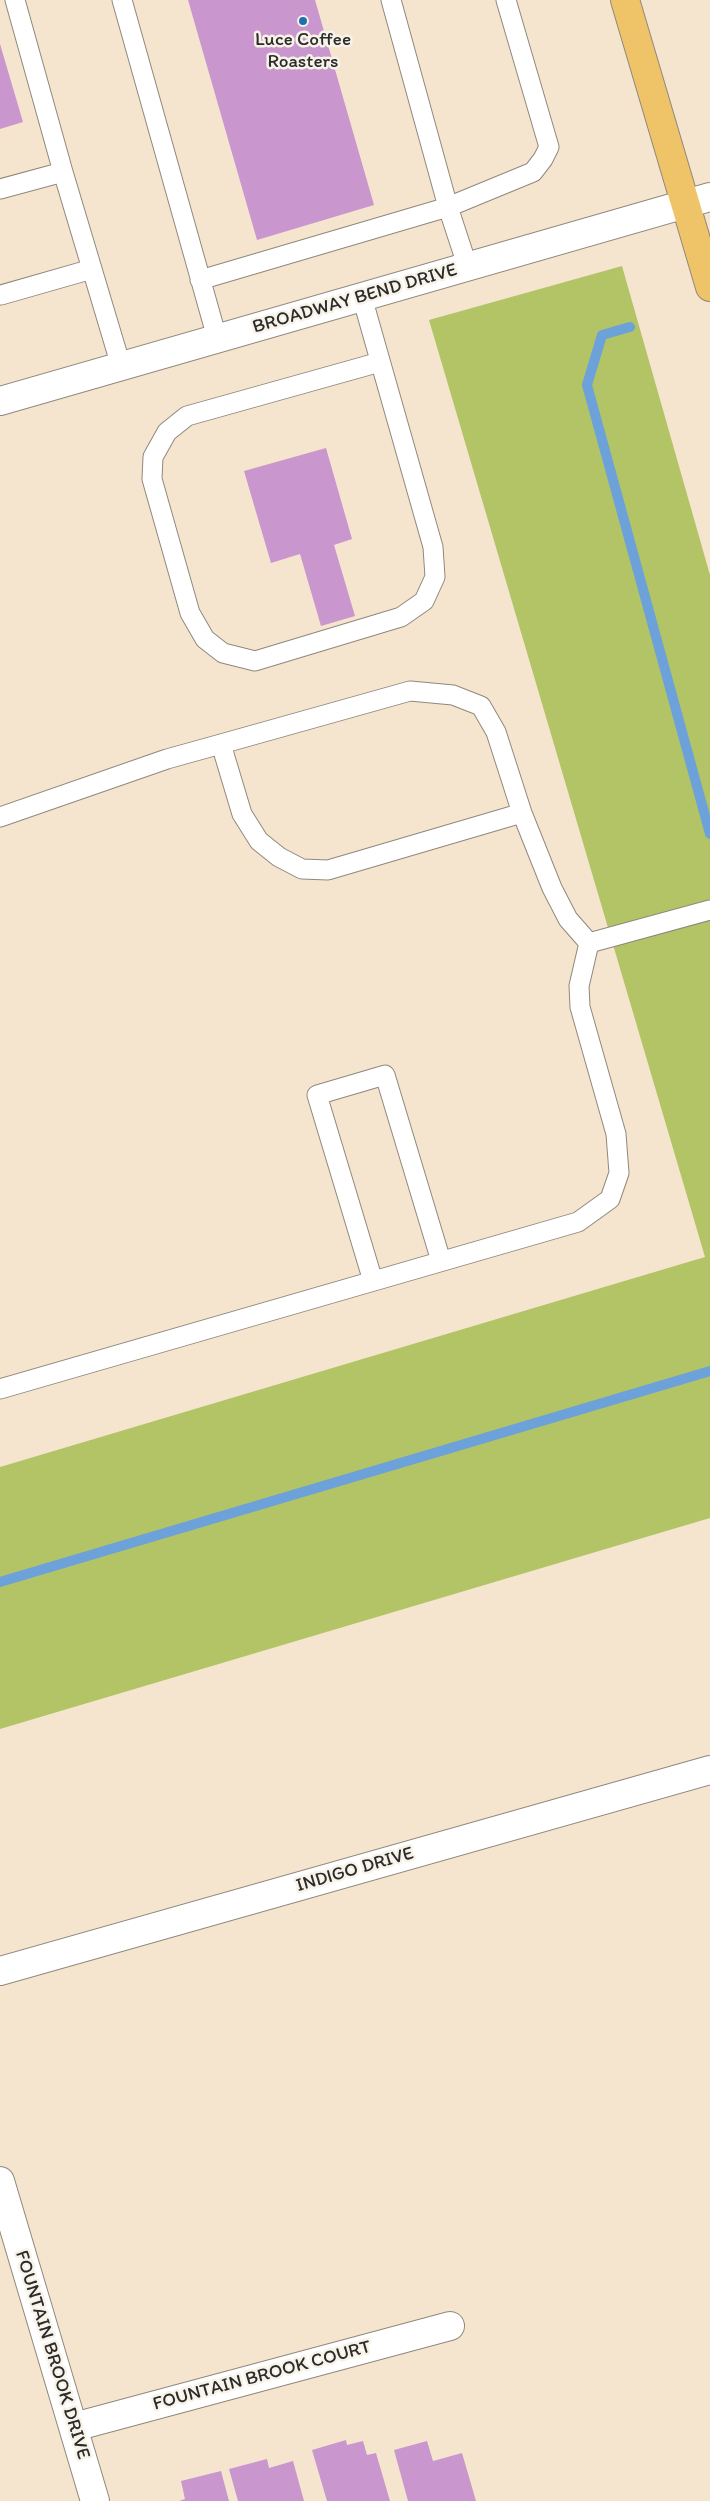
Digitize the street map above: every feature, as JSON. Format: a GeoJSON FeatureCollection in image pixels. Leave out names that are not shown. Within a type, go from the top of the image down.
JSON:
{"type":"FeatureCollection","features":[{"type":"Feature","properties":{"kind":"main road"},"geometry":{"type":"LineString","coordinates":[[625,0],[698,200],[710,287]]}},
{"type":"Feature","properties":{"kind":"street","name":"BROADWAY BEND DRIVE"},"geometry":{"type":"LineString","coordinates":[[0,401],[468,268],[698,200]]}},
{"type":"Feature","properties":{"kind":"street","name":"INDIGO DRIVE"},"geometry":{"type":"LineString","coordinates":[[0,1971],[710,1770]]}},
{"type":"Feature","properties":{"kind":"street","name":"FOUNTAIN BROOK DRIVE"},"geometry":{"type":"LineString","coordinates":[[0,2181],[96,2501]]}},
{"type":"Feature","properties":{"kind":"street","name":"FOUNTAIN BROOK COURT"},"geometry":{"type":"LineString","coordinates":[[74,2427],[450,2326]]}},
{"type":"Feature","properties":{"kind":"lane"},"geometry":{"type":"LineString","coordinates":[[15,0],[63,172],[121,366]]}},
{"type":"Feature","properties":{"kind":"lane"},"geometry":{"type":"LineString","coordinates":[[122,0],[217,338]]}},
{"type":"Feature","properties":{"kind":"lane"},"geometry":{"type":"LineString","coordinates":[[391,0],[448,207],[468,268]]}},
{"type":"Feature","properties":{"kind":"lane"},"geometry":{"type":"LineString","coordinates":[[200,280],[448,207],[533,172],[549,147],[506,0]]}},
{"type":"Feature","properties":{"kind":"lane"},"geometry":{"type":"LineString","coordinates":[[0,189],[63,172]]}},
{"type":"Feature","properties":{"kind":"lane"},"geometry":{"type":"LineString","coordinates":[[1,295],[92,269]]}},
{"type":"Feature","properties":{"kind":"lane"},"geometry":{"type":"LineString","coordinates":[[362,297],[433,547],[435,577],[424,601],[400,617],[255,661],[223,653],[205,639],[190,613],[152,479],[153,457],[167,432],[187,416],[380,362]]}},
{"type":"Feature","properties":{"kind":"lane"},"geometry":{"type":"LineString","coordinates":[[0,817],[167,759],[410,691],[453,695],[482,706],[496,732],[522,813],[552,888],[568,919],[589,943]]}},
{"type":"Feature","properties":{"kind":"lane"},"geometry":{"type":"LineString","coordinates":[[221,744],[242,814],[259,840],[279,857],[302,869],[328,870],[522,813]]}},
{"type":"Feature","properties":{"kind":"lane"},"geometry":{"type":"LineString","coordinates":[[589,943],[710,910]]}},
{"type":"Feature","properties":{"kind":"lane"},"geometry":{"type":"LineString","coordinates":[[0,1389],[578,1222],[610,1200],[619,1173],[616,1134],[580,1007],[579,986],[589,943]]}},
{"type":"Feature","properties":{"kind":"lane"},"geometry":{"type":"LineString","coordinates":[[373,1281],[317,1095],[385,1075],[441,1261]]}},
{"type":"Feature","properties":{"kind":"green space"},"geometry":{"type":"Polygon","coordinates":[[[622,266],[710,575],[710,1518],[0,1729],[0,1467],[705,1257],[429,320],[622,266]]]}},
{"type":"Feature","properties":{"kind":"building"},"geometry":{"type":"Polygon","coordinates":[[[188,0],[315,0],[374,205],[257,240],[188,0]]]}},
{"type":"Feature","properties":{"kind":"building"},"geometry":{"type":"Polygon","coordinates":[[[0,44],[23,122],[0,129],[0,44]]]}},
{"type":"Feature","properties":{"kind":"building"},"geometry":{"type":"Polygon","coordinates":[[[326,448],[352,539],[334,545],[355,616],[321,626],[300,554],[271,563],[244,471],[326,448]]]}},
{"type":"Feature","properties":{"kind":"building"},"geometry":{"type":"Polygon","coordinates":[[[346,2440],[347,2445],[363,2441],[367,2455],[376,2453],[390,2501],[327,2501],[312,2450],[346,2440]]]}},
{"type":"Feature","properties":{"kind":"building"},"geometry":{"type":"Polygon","coordinates":[[[427,2441],[433,2461],[462,2453],[476,2501],[408,2501],[394,2450],[427,2441]]]}},
{"type":"Feature","properties":{"kind":"building"},"geometry":{"type":"Polygon","coordinates":[[[267,2459],[269,2468],[293,2461],[304,2501],[238,2501],[229,2469],[267,2459]]]}},
{"type":"Feature","properties":{"kind":"building"},"geometry":{"type":"Polygon","coordinates":[[[221,2471],[229,2501],[179,2501],[185,2499],[181,2481],[221,2471]]]}},
{"type":"Feature","properties":{"kind":"waterway"},"geometry":{"type":"LineString","coordinates":[[630,327],[602,335],[587,385],[710,834]]}},
{"type":"Feature","properties":{"kind":"waterway"},"geometry":{"type":"LineString","coordinates":[[0,1582],[710,1371]]}},
{"type":"Feature","properties":{"kind":"place","name":"Luce Coffee Roasters"},"geometry":{"type":"Point","coordinates":[303,21]}}]}
